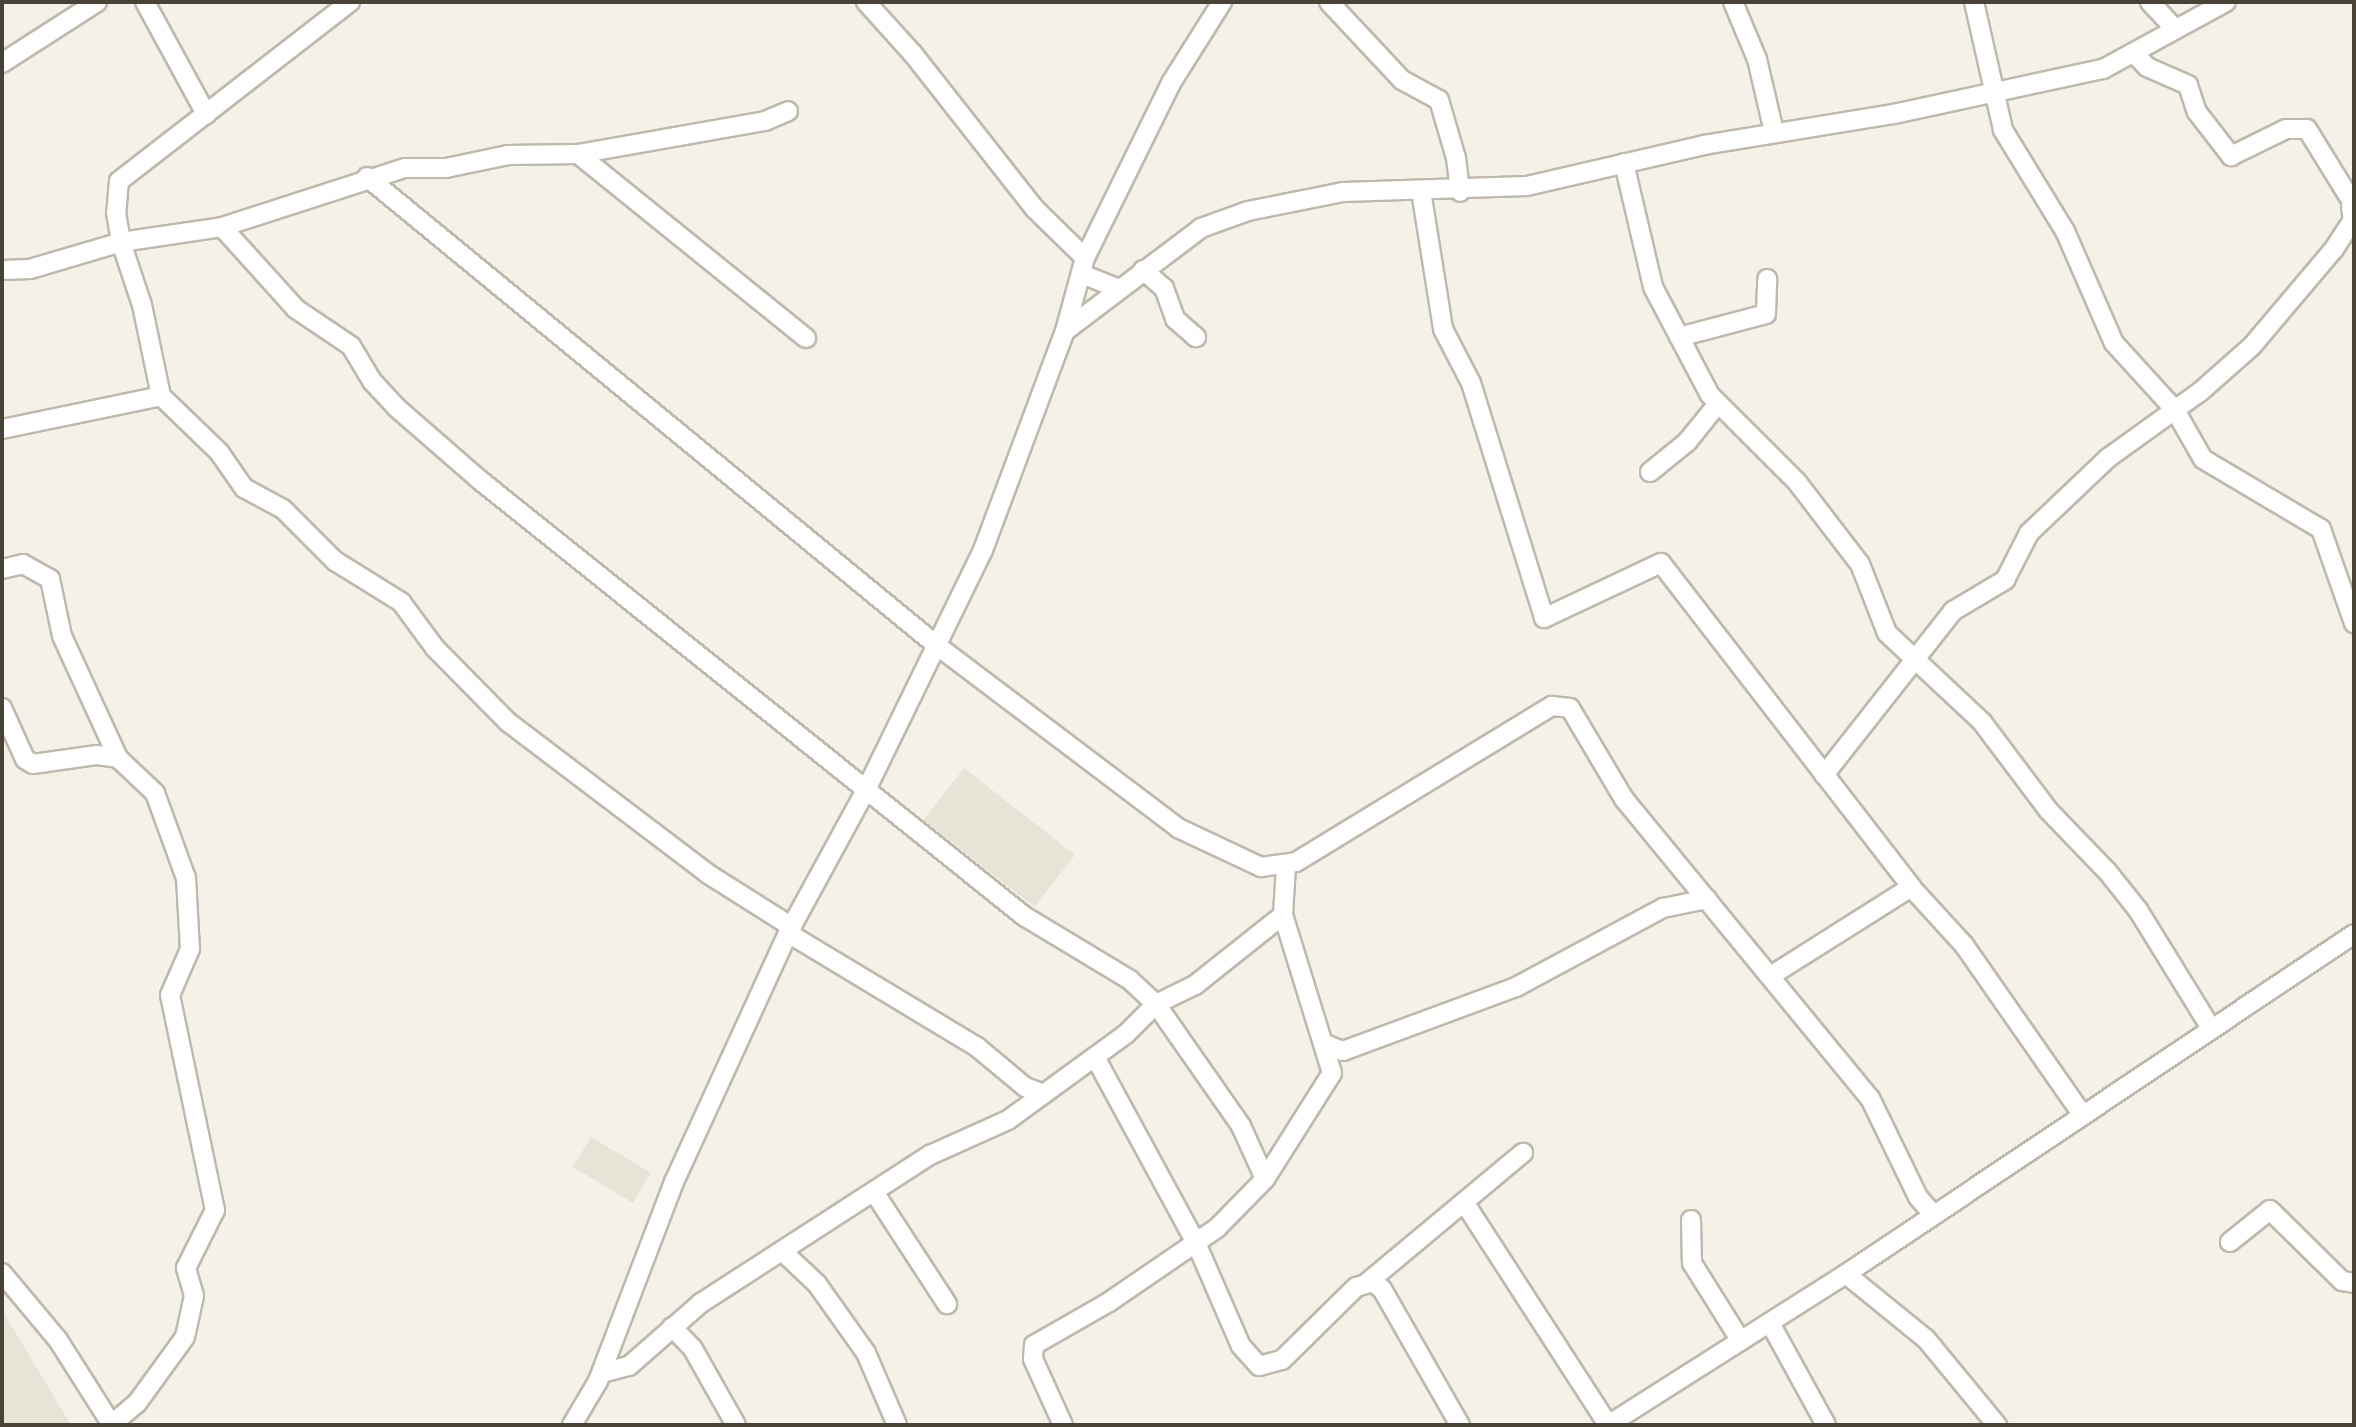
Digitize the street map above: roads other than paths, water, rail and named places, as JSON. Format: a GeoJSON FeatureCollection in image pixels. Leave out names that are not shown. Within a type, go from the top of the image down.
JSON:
{"type":"FeatureCollection","features":[{"type":"Feature","properties":{"kind":"street"},"geometry":{"type":"LineString","coordinates":[[2,63],[97,2]]}},
{"type":"Feature","properties":{"kind":"street"},"geometry":{"type":"LineString","coordinates":[[145,2],[206,114]]}},
{"type":"Feature","properties":{"kind":"street"},"geometry":{"type":"LineString","coordinates":[[350,2],[119,181],[116,213],[121,242],[142,305],[161,396],[219,452],[244,488],[283,509],[335,561],[401,602],[435,648],[508,722],[686,859],[790,930],[977,1047],[1026,1097]]}},
{"type":"Feature","properties":{"kind":"street"},"geometry":{"type":"LineString","coordinates":[[866,2],[913,54],[1034,208],[1084,266],[1116,288]]}},
{"type":"Feature","properties":{"kind":"street"},"geometry":{"type":"LineString","coordinates":[[572,1425],[602,1373],[674,1182],[790,930],[865,792],[983,550],[1065,331],[1084,266],[1171,83],[1222,2]]}},
{"type":"Feature","properties":{"kind":"street"},"geometry":{"type":"LineString","coordinates":[[1329,2],[1402,80],[1439,100],[1469,192]]}},
{"type":"Feature","properties":{"kind":"street"},"geometry":{"type":"LineString","coordinates":[[1733,2],[1757,59],[1774,132]]}},
{"type":"Feature","properties":{"kind":"street"},"geometry":{"type":"LineString","coordinates":[[1974,2],[2003,130],[2065,231],[2114,343],[2175,410],[2203,459],[2321,529],[2354,623]]}},
{"type":"Feature","properties":{"kind":"street"},"geometry":{"type":"LineString","coordinates":[[2150,2],[2174,28]]}},
{"type":"Feature","properties":{"kind":"street"},"geometry":{"type":"LineString","coordinates":[[1065,331],[1116,288],[1201,228],[1236,214],[1343,192],[1469,192],[1527,186],[1774,132],[2103,69],[2226,2]]}},
{"type":"Feature","properties":{"kind":"street"},"geometry":{"type":"LineString","coordinates":[[1824,775],[1911,659],[1953,611],[2005,580],[2029,533],[2108,458],[2175,410],[2252,346],[2334,249],[2353,220],[2352,206],[2307,129],[2286,129],[2231,156],[2197,112],[2188,85],[2147,67],[2134,53]]}},
{"type":"Feature","properties":{"kind":"street"},"geometry":{"type":"LineString","coordinates":[[2,270],[30,269],[121,242],[222,227],[367,177],[508,155],[578,154],[765,121],[788,111]]}},
{"type":"Feature","properties":{"kind":"street"},"geometry":{"type":"LineString","coordinates":[[578,154],[806,338]]}},
{"type":"Feature","properties":{"kind":"street"},"geometry":{"type":"LineString","coordinates":[[1624,163],[1653,287],[1717,405],[1797,482],[1860,564],[1887,633],[1911,659],[1982,722],[2048,810],[2107,871],[2138,910],[2211,1028]]}},
{"type":"Feature","properties":{"kind":"street"},"geometry":{"type":"LineString","coordinates":[[367,177],[935,644],[1178,828],[1261,867],[1286,866],[1560,705],[1578,719],[1624,799],[1772,975],[1880,1112],[1918,1197],[1933,1214]]}},
{"type":"Feature","properties":{"kind":"street"},"geometry":{"type":"LineString","coordinates":[[1421,191],[1443,329],[1471,383],[1544,618],[1661,563],[1911,887],[2014,1010],[2081,1113]]}},
{"type":"Feature","properties":{"kind":"street"},"geometry":{"type":"LineString","coordinates":[[222,227],[296,309],[351,346],[372,381],[397,408],[865,792],[1024,916],[1130,980],[1156,1004],[1241,1126],[1265,1179]]}},
{"type":"Feature","properties":{"kind":"street"},"geometry":{"type":"LineString","coordinates":[[1143,270],[1164,288],[1175,319],[1196,337]]}},
{"type":"Feature","properties":{"kind":"street"},"geometry":{"type":"LineString","coordinates":[[1679,337],[1766,314],[1767,279]]}},
{"type":"Feature","properties":{"kind":"street"},"geometry":{"type":"LineString","coordinates":[[2,429],[161,396]]}},
{"type":"Feature","properties":{"kind":"street"},"geometry":{"type":"LineString","coordinates":[[1650,472],[1687,442],[1717,405]]}},
{"type":"Feature","properties":{"kind":"street"},"geometry":{"type":"LineString","coordinates":[[2,569],[23,564],[50,579],[62,636],[118,758],[155,793],[186,878],[190,949],[170,995],[215,1210],[186,1268],[194,1296],[185,1337],[137,1403],[112,1425],[58,1340],[2,1273]]}},
{"type":"Feature","properties":{"kind":"street"},"geometry":{"type":"LineString","coordinates":[[2,708],[25,759],[33,764],[97,755],[118,758]]}},
{"type":"Feature","properties":{"kind":"street"},"geometry":{"type":"LineString","coordinates":[[1063,1425],[1033,1359],[1034,1345],[1197,1245],[1265,1179],[1332,1073],[1335,1048],[1283,915],[1286,866]]}},
{"type":"Feature","properties":{"kind":"street"},"geometry":{"type":"LineString","coordinates":[[1772,975],[1911,887]]}},
{"type":"Feature","properties":{"kind":"street"},"geometry":{"type":"LineString","coordinates":[[1335,1048],[1516,987],[1663,908],[1707,899]]}},
{"type":"Feature","properties":{"kind":"street"},"geometry":{"type":"LineString","coordinates":[[602,1373],[629,1366],[672,1327],[930,1155],[991,1130],[1026,1097],[1044,1094],[1095,1057],[1156,1004],[1195,985],[1283,915]]}},
{"type":"Feature","properties":{"kind":"street"},"geometry":{"type":"LineString","coordinates":[[1464,1202],[1615,1423],[1846,1274],[2081,1113],[2354,934]]}},
{"type":"Feature","properties":{"kind":"street"},"geometry":{"type":"LineString","coordinates":[[1095,1057],[1197,1245],[1241,1346],[1264,1368],[1282,1360],[1356,1287],[1368,1282],[1523,1153]]}},
{"type":"Feature","properties":{"kind":"street"},"geometry":{"type":"LineString","coordinates":[[874,1192],[947,1304]]}},
{"type":"Feature","properties":{"kind":"street"},"geometry":{"type":"LineString","coordinates":[[2230,1242],[2270,1210],[2342,1281],[2354,1283]]}},
{"type":"Feature","properties":{"kind":"street"},"geometry":{"type":"LineString","coordinates":[[1691,1220],[1692,1263],[1741,1341]]}},
{"type":"Feature","properties":{"kind":"street"},"geometry":{"type":"LineString","coordinates":[[782,1251],[817,1284],[866,1353],[897,1425]]}},
{"type":"Feature","properties":{"kind":"street"},"geometry":{"type":"LineString","coordinates":[[1846,1274],[1926,1339],[1997,1425]]}},
{"type":"Feature","properties":{"kind":"street"},"geometry":{"type":"LineString","coordinates":[[1368,1282],[1382,1289],[1460,1425]]}},
{"type":"Feature","properties":{"kind":"street"},"geometry":{"type":"LineString","coordinates":[[1770,1323],[1826,1425]]}},
{"type":"Feature","properties":{"kind":"street"},"geometry":{"type":"LineString","coordinates":[[672,1327],[693,1349],[736,1425]]}}]}
